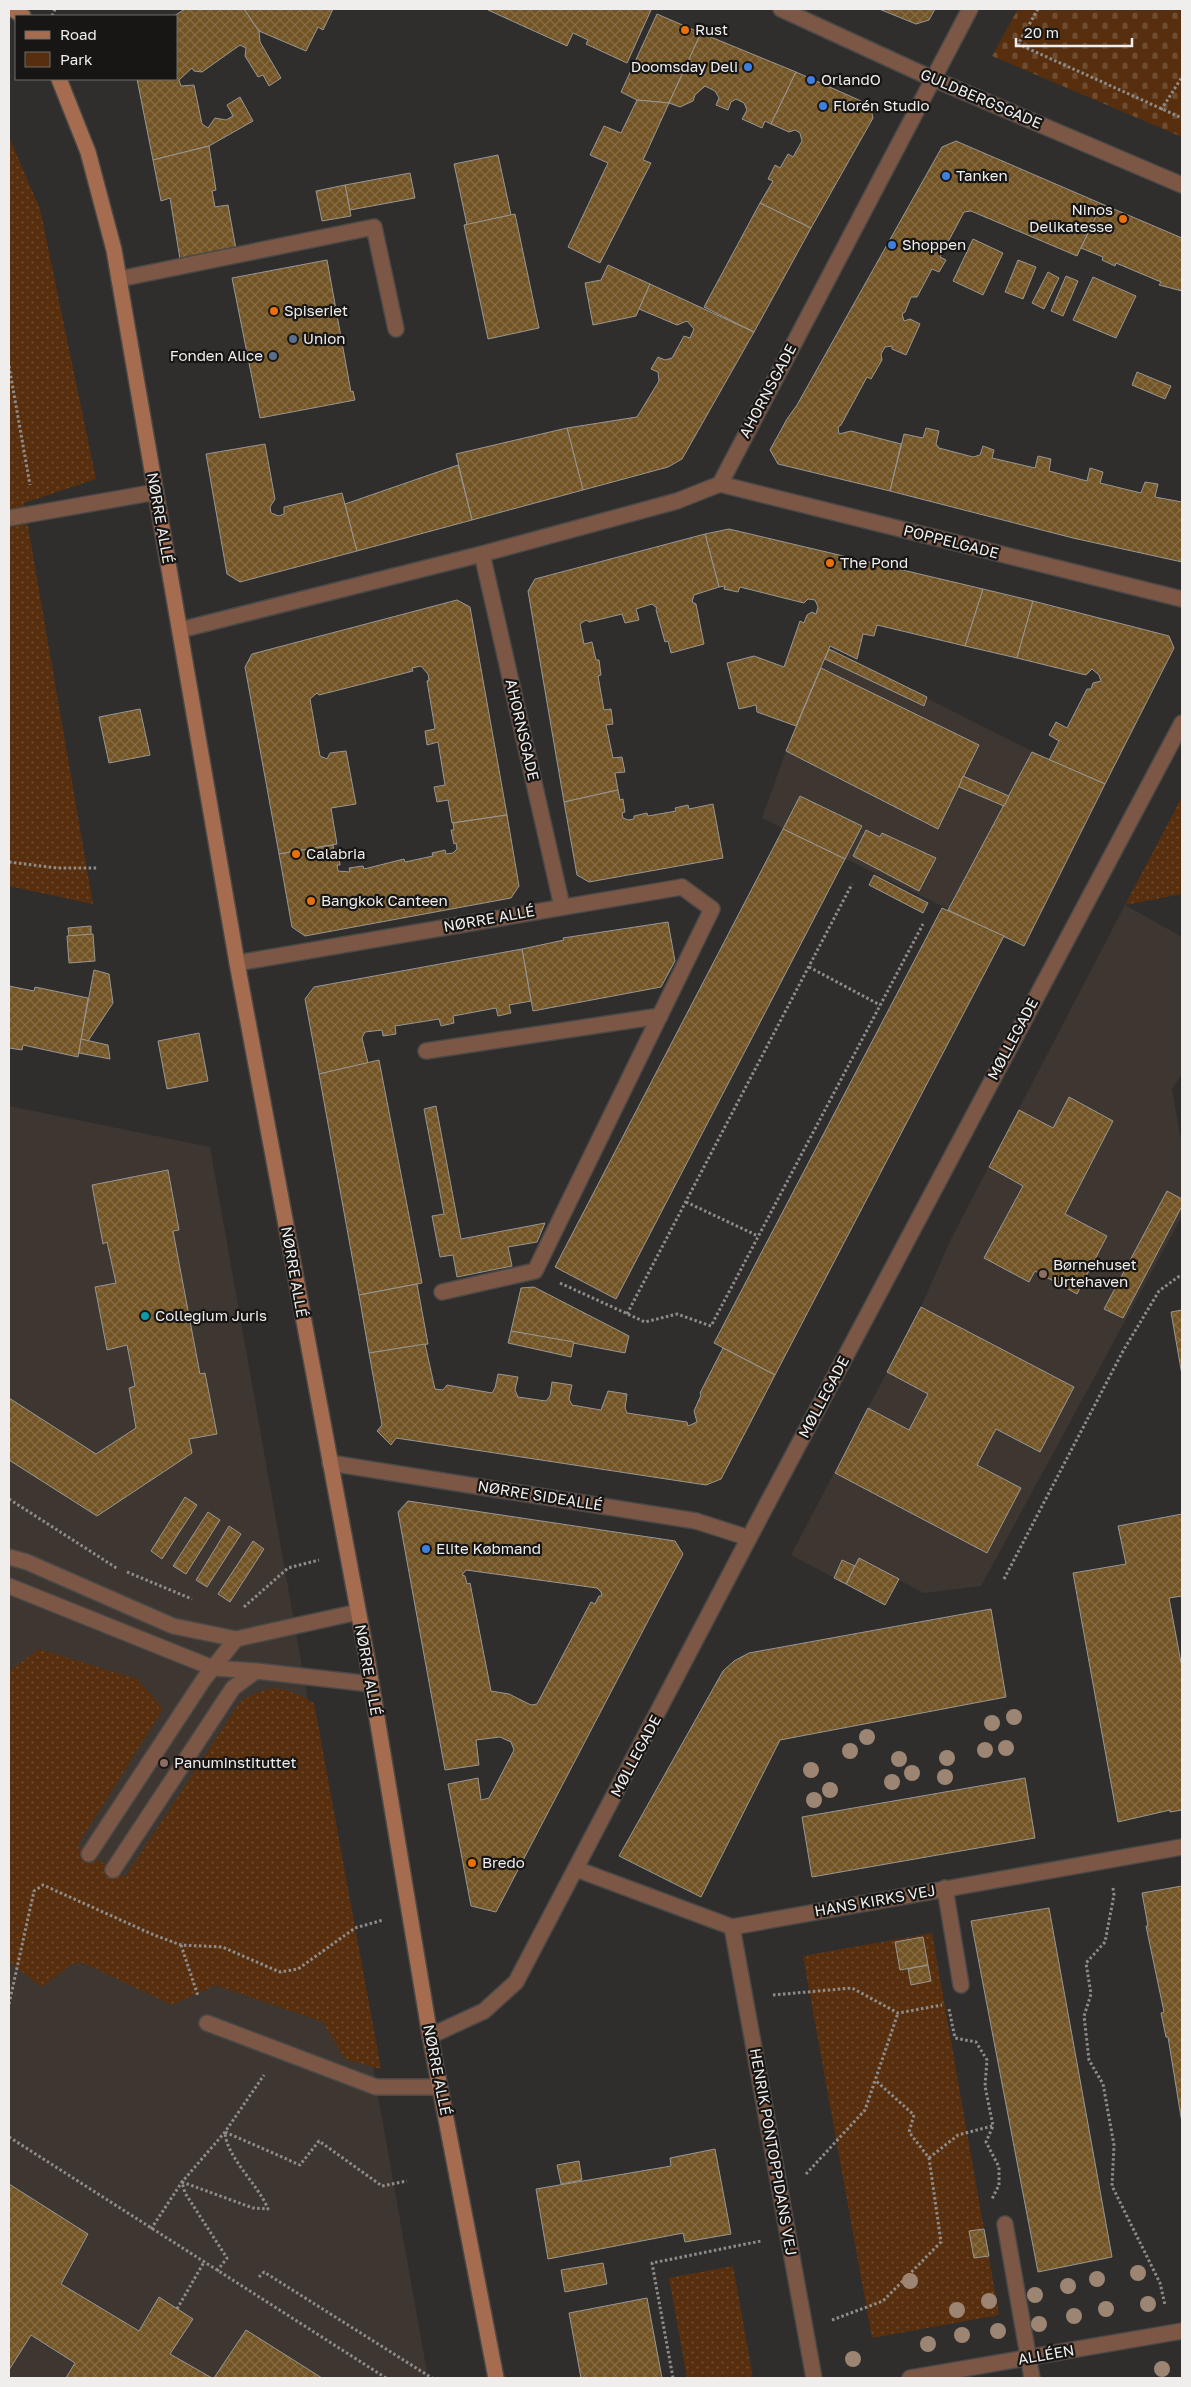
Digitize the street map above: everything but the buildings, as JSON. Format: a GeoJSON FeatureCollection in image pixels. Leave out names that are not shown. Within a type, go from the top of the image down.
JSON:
{"type":"FeatureCollection","features":[{"type":"Feature","properties":{"kind":"street","name":"GULDBERGSGADE"},"geometry":{"type":"LineString","coordinates":[[781,9],[932,78],[1182,185]]}},
{"type":"Feature","properties":{"kind":"street","name":"AHORNSGADE"},"geometry":{"type":"LineString","coordinates":[[720,484],[970,9]]}},
{"type":"Feature","properties":{"kind":"street","name":"NØRRE ALLÉ"},"geometry":{"type":"LineString","coordinates":[[59,80],[88,152],[114,250],[237,963],[371,1684],[430,2036],[496,2378]]}},
{"type":"Feature","properties":{"kind":"street"},"geometry":{"type":"LineString","coordinates":[[119,279],[374,226],[396,329]]}},
{"type":"Feature","properties":{"kind":"street"},"geometry":{"type":"LineString","coordinates":[[180,630],[482,554],[677,501],[720,484]]}},
{"type":"Feature","properties":{"kind":"street","name":"POPPELGADE"},"geometry":{"type":"LineString","coordinates":[[720,484],[1182,599]]}},
{"type":"Feature","properties":{"kind":"street"},"geometry":{"type":"LineString","coordinates":[[9,518],[156,492]]}},
{"type":"Feature","properties":{"kind":"street","name":"AHORNSGADE"},"geometry":{"type":"LineString","coordinates":[[482,554],[562,906]]}},
{"type":"Feature","properties":{"kind":"street","name":"MØLLEGADE"},"geometry":{"type":"LineString","coordinates":[[430,2036],[484,2011],[516,1982],[749,1538],[1182,723]]}},
{"type":"Feature","properties":{"kind":"street","name":"NØRRE ALLÉ"},"geometry":{"type":"LineString","coordinates":[[237,963],[682,886],[712,909],[660,1016]]}},
{"type":"Feature","properties":{"kind":"street"},"geometry":{"type":"LineString","coordinates":[[426,1051],[660,1016]]}},
{"type":"Feature","properties":{"kind":"street"},"geometry":{"type":"LineString","coordinates":[[442,1292],[535,1271],[660,1016]]}},
{"type":"Feature","properties":{"kind":"street","name":"NØRRE SIDEALLÉ"},"geometry":{"type":"LineString","coordinates":[[330,1463],[696,1521],[749,1538]]}},
{"type":"Feature","properties":{"kind":"street"},"geometry":{"type":"LineString","coordinates":[[9,1557],[27,1562],[173,1626],[236,1639],[358,1612]]}},
{"type":"Feature","properties":{"kind":"street"},"geometry":{"type":"LineString","coordinates":[[9,1586],[213,1668],[371,1684]]}},
{"type":"Feature","properties":{"kind":"street"},"geometry":{"type":"LineString","coordinates":[[89,1854],[213,1668],[236,1639]]}},
{"type":"Feature","properties":{"kind":"street"},"geometry":{"type":"LineString","coordinates":[[113,1870],[233,1688],[256,1671]]}},
{"type":"Feature","properties":{"kind":"street","name":"HANS KIRKS VEJ"},"geometry":{"type":"LineString","coordinates":[[732,1927],[945,1888],[1182,1848]]}},
{"type":"Feature","properties":{"kind":"street"},"geometry":{"type":"LineString","coordinates":[[576,1869],[732,1927]]}},
{"type":"Feature","properties":{"kind":"street"},"geometry":{"type":"LineString","coordinates":[[945,1888],[962,1985]]}},
{"type":"Feature","properties":{"kind":"street","name":"HENRIK PONTOPPIDANS VEJ"},"geometry":{"type":"LineString","coordinates":[[732,1927],[814,2378]]}},
{"type":"Feature","properties":{"kind":"street"},"geometry":{"type":"LineString","coordinates":[[207,2023],[376,2087],[440,2087]]}},
{"type":"Feature","properties":{"kind":"street"},"geometry":{"type":"LineString","coordinates":[[1005,2224],[1032,2378]]}},
{"type":"Feature","properties":{"kind":"street","name":"ALLÉEN"},"geometry":{"type":"LineString","coordinates":[[910,2378],[1177,2332]]}},
{"type":"Feature","properties":{"kind":"path"},"geometry":{"type":"LineString","coordinates":[[1038,9],[1018,44],[1182,118]]}},
{"type":"Feature","properties":{"kind":"path"},"geometry":{"type":"LineString","coordinates":[[1161,110],[1182,77]]}},
{"type":"Feature","properties":{"kind":"path"},"geometry":{"type":"LineString","coordinates":[[9,366],[35,513]]}},
{"type":"Feature","properties":{"kind":"path"},"geometry":{"type":"LineString","coordinates":[[9,862],[57,868],[97,868]]}},
{"type":"Feature","properties":{"kind":"path"},"geometry":{"type":"LineString","coordinates":[[627,1314],[852,884]]}},
{"type":"Feature","properties":{"kind":"path"},"geometry":{"type":"LineString","coordinates":[[535,1271],[645,1322],[676,1314],[711,1326],[923,924]]}},
{"type":"Feature","properties":{"kind":"path"},"geometry":{"type":"LineString","coordinates":[[809,967],[880,1005]]}},
{"type":"Feature","properties":{"kind":"path"},"geometry":{"type":"LineString","coordinates":[[686,1202],[758,1236]]}},
{"type":"Feature","properties":{"kind":"path"},"geometry":{"type":"LineString","coordinates":[[1004,1579],[1123,1351],[1159,1291],[1182,1276]]}},
{"type":"Feature","properties":{"kind":"path"},"geometry":{"type":"LineString","coordinates":[[9,1499],[118,1568],[199,1602]]}},
{"type":"Feature","properties":{"kind":"path"},"geometry":{"type":"LineString","coordinates":[[241,1610],[288,1568],[346,1552]]}},
{"type":"Feature","properties":{"kind":"path"},"geometry":{"type":"LineString","coordinates":[[1108,1860],[1114,1895],[1105,1942],[1086,1963],[1091,1994],[1084,2016],[1089,2060],[1104,2084],[1114,2144],[1112,2186],[1160,2283],[1177,2332]]}},
{"type":"Feature","properties":{"kind":"path"},"geometry":{"type":"LineString","coordinates":[[9,2004],[34,1891],[43,1885],[180,1945],[222,1947],[280,1972],[298,1969],[355,1928],[409,1912]]}},
{"type":"Feature","properties":{"kind":"path"},"geometry":{"type":"LineString","coordinates":[[180,1945],[207,2023]]}},
{"type":"Feature","properties":{"kind":"path"},"geometry":{"type":"LineString","coordinates":[[745,1998],[852,1988],[898,2013],[948,2004],[955,2038],[976,2042],[987,2060],[985,2086],[992,2126],[986,2142],[999,2166],[999,2185],[991,2196],[992,2212],[1005,2224]]}},
{"type":"Feature","properties":{"kind":"path"},"geometry":{"type":"LineString","coordinates":[[782,2201],[865,2110],[898,2013]]}},
{"type":"Feature","properties":{"kind":"path"},"geometry":{"type":"LineString","coordinates":[[150,2229],[182,2182],[225,2132],[281,2051]]}},
{"type":"Feature","properties":{"kind":"path"},"geometry":{"type":"LineString","coordinates":[[805,2330],[884,2301],[941,2242],[929,2158],[909,2132],[914,2115],[875,2080]]}},
{"type":"Feature","properties":{"kind":"path"},"geometry":{"type":"LineString","coordinates":[[929,2158],[958,2135],[992,2126]]}},
{"type":"Feature","properties":{"kind":"path"},"geometry":{"type":"LineString","coordinates":[[225,2132],[300,2165],[319,2141],[382,2186],[407,2182]]}},
{"type":"Feature","properties":{"kind":"path"},"geometry":{"type":"LineString","coordinates":[[182,2182],[253,2208],[268,2209],[263,2196],[226,2144],[225,2132]]}},
{"type":"Feature","properties":{"kind":"path"},"geometry":{"type":"LineString","coordinates":[[9,2137],[150,2229],[386,2378]]}},
{"type":"Feature","properties":{"kind":"path"},"geometry":{"type":"LineString","coordinates":[[182,2182],[185,2193],[227,2258],[218,2271]]}},
{"type":"Feature","properties":{"kind":"path"},"geometry":{"type":"LineString","coordinates":[[673,2378],[652,2262],[788,2235]]}},
{"type":"Feature","properties":{"kind":"path"},"geometry":{"type":"LineString","coordinates":[[177,2308],[204,2262]]}},
{"type":"Feature","properties":{"kind":"path"},"geometry":{"type":"LineString","coordinates":[[259,2277],[264,2272],[432,2378]]}},
{"type":"Feature","properties":{"kind":"shaded area"},"geometry":{"type":"Polygon","coordinates":[[[829,649],[1049,760],[1105,784],[1024,946],[762,818],[786,751],[829,649]]]}},
{"type":"Feature","properties":{"kind":"shaded area","name":"Børnehuset Urtehaven"},"geometry":{"type":"Polygon","coordinates":[[[1125,905],[1182,937],[1182,1074],[1172,1089],[1182,1146],[1182,1216],[981,1586],[924,1593],[899,1580],[885,1605],[791,1555],[921,1307],[950,1241],[1125,905]]]}},
{"type":"Feature","properties":{"kind":"shaded area","name":"Panuminstituttet"},"geometry":{"type":"Polygon","coordinates":[[[9,1106],[210,1147],[428,2378],[9,2378],[9,1106]]]}},
{"type":"Feature","properties":{"kind":"green space"},"geometry":{"type":"Polygon","coordinates":[[[1018,9],[1182,9],[1182,137],[992,56],[1018,9]]]}},
{"type":"Feature","properties":{"kind":"green space"},"geometry":{"type":"Polygon","coordinates":[[[9,137],[40,209],[96,479],[24,503],[93,904],[9,886],[9,137]]]}},
{"type":"Feature","properties":{"kind":"green space"},"geometry":{"type":"Polygon","coordinates":[[[1182,797],[1182,894],[1125,905],[1182,797]]]}},
{"type":"Feature","properties":{"kind":"green space"},"geometry":{"type":"Polygon","coordinates":[[[39,1649],[137,1679],[163,1709],[77,1846],[125,1877],[240,1702],[261,1691],[277,1689],[294,1693],[314,1703],[381,2069],[345,2059],[323,2022],[215,1985],[172,2005],[83,1963],[72,1964],[42,1987],[9,1962],[9,1671],[39,1649]]]}},
{"type":"Feature","properties":{"kind":"green space"},"geometry":{"type":"Polygon","coordinates":[[[932,1933],[999,2315],[872,2338],[803,1956],[932,1933]]]}},
{"type":"Feature","properties":{"kind":"green space"},"geometry":{"type":"Polygon","coordinates":[[[733,2266],[753,2378],[687,2378],[669,2278],[733,2266]]]}},
{"type":"Feature","properties":{"kind":"place","name":"Rust"},"geometry":{"type":"Point","coordinates":[685,30]}},
{"type":"Feature","properties":{"kind":"place","name":"Doomsday Deli"},"geometry":{"type":"Point","coordinates":[748,67]}},
{"type":"Feature","properties":{"kind":"place","name":"OrlandO"},"geometry":{"type":"Point","coordinates":[811,80]}},
{"type":"Feature","properties":{"kind":"place","name":"Florén Studio"},"geometry":{"type":"Point","coordinates":[823,106]}},
{"type":"Feature","properties":{"kind":"place","name":"Tanken"},"geometry":{"type":"Point","coordinates":[946,176]}},
{"type":"Feature","properties":{"kind":"place","name":"Ninos Delikatesse"},"geometry":{"type":"Point","coordinates":[1123,219]}},
{"type":"Feature","properties":{"kind":"place","name":"Shoppen"},"geometry":{"type":"Point","coordinates":[892,245]}},
{"type":"Feature","properties":{"kind":"place","name":"Spiseriet"},"geometry":{"type":"Point","coordinates":[274,311]}},
{"type":"Feature","properties":{"kind":"place","name":"Union"},"geometry":{"type":"Point","coordinates":[293,339]}},
{"type":"Feature","properties":{"kind":"place","name":"Fonden Alice"},"geometry":{"type":"Point","coordinates":[273,356]}},
{"type":"Feature","properties":{"kind":"place","name":"The Pond"},"geometry":{"type":"Point","coordinates":[830,563]}},
{"type":"Feature","properties":{"kind":"place","name":"Calabria"},"geometry":{"type":"Point","coordinates":[296,854]}},
{"type":"Feature","properties":{"kind":"place","name":"Bangkok Canteen"},"geometry":{"type":"Point","coordinates":[311,901]}},
{"type":"Feature","properties":{"kind":"place","name":"Børnehuset Urtehaven"},"geometry":{"type":"Point","coordinates":[1043,1274]}},
{"type":"Feature","properties":{"kind":"place","name":"Collegium Juris"},"geometry":{"type":"Point","coordinates":[145,1316]}},
{"type":"Feature","properties":{"kind":"place","name":"Elite Købmand"},"geometry":{"type":"Point","coordinates":[426,1549]}},
{"type":"Feature","properties":{"kind":"place","name":"Panuminstituttet"},"geometry":{"type":"Point","coordinates":[164,1763]}},
{"type":"Feature","properties":{"kind":"place","name":"Bredo"},"geometry":{"type":"Point","coordinates":[472,1863]}}]}
